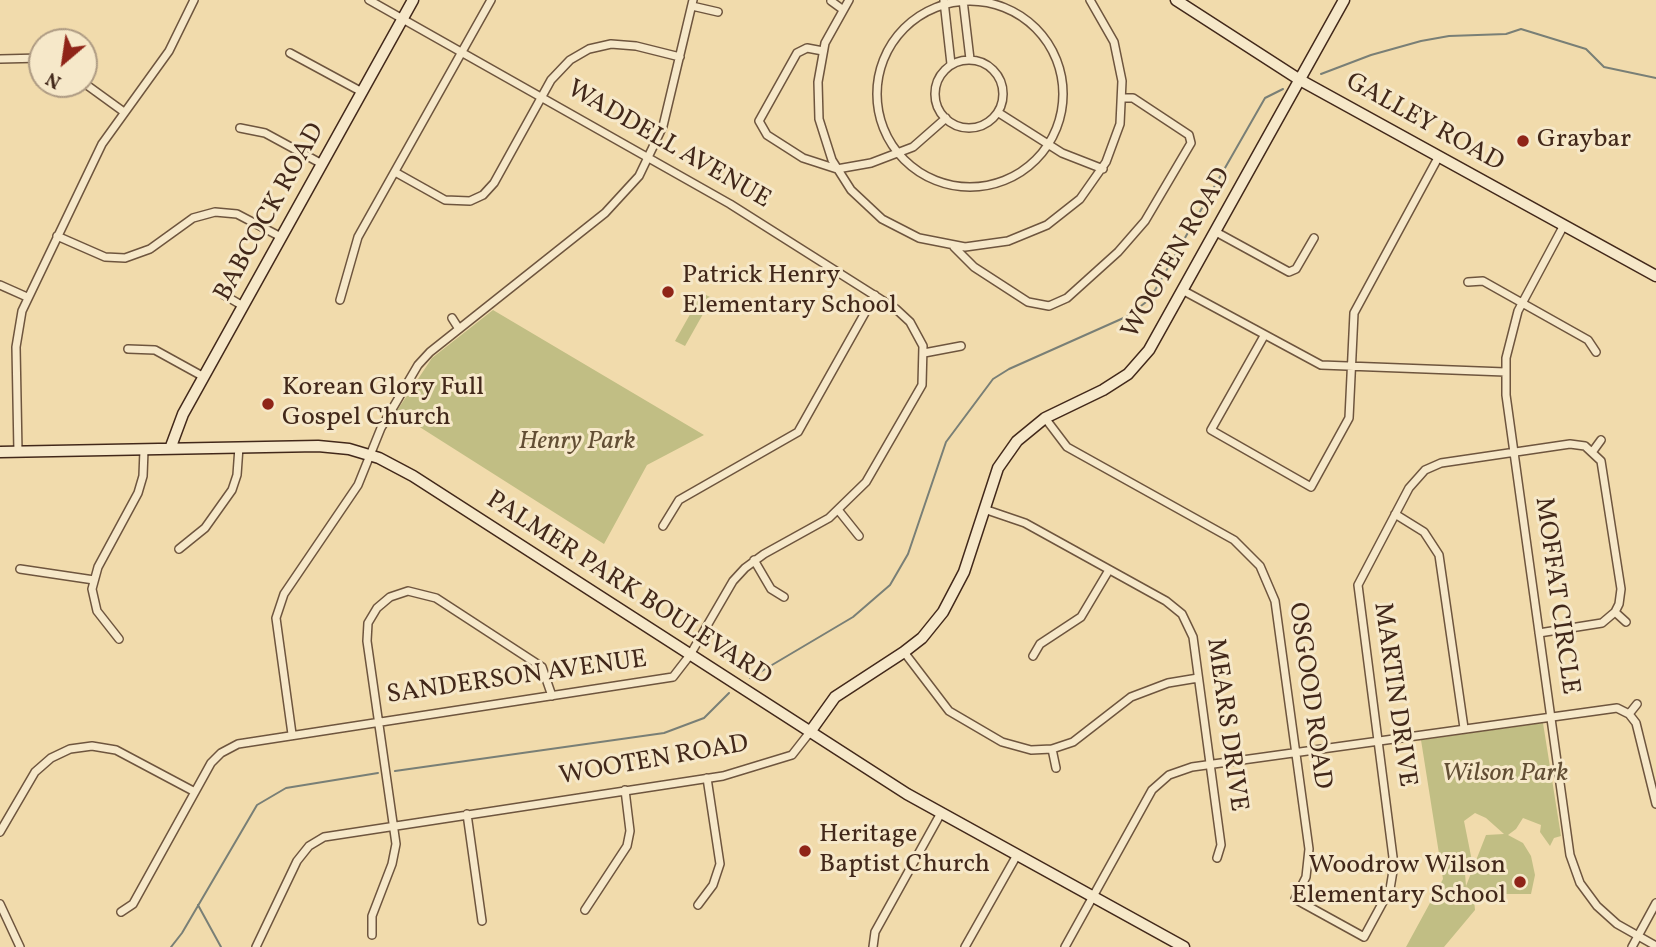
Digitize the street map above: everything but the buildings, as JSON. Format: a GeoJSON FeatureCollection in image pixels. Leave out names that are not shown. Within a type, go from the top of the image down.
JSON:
{"type":"FeatureCollection","features":[{"type":"Feature","properties":{"kind":"main road","name":"BABCOCK ROAD"},"geometry":{"type":"LineString","coordinates":[[170,449],[177,426],[204,376],[413,0]]}},
{"type":"Feature","properties":{"kind":"main road","name":"GALLEY ROAD"},"geometry":{"type":"LineString","coordinates":[[1175,0],[1300,80],[1656,276]]}},
{"type":"Feature","properties":{"kind":"main road","name":"WOOTEN ROAD"},"geometry":{"type":"LineString","coordinates":[[810,732],[827,706],[844,689],[904,652],[928,632],[951,600],[964,572],[991,486],[1006,455],[1017,441],[1045,418],[1103,390],[1128,374],[1157,339],[1344,0]]}},
{"type":"Feature","properties":{"kind":"main road","name":"PALMER PARK BOULEVARD"},"geometry":{"type":"LineString","coordinates":[[0,452],[318,446],[370,454],[413,477],[940,813],[1092,897],[1165,943],[1184,947]]}},
{"type":"Feature","properties":{"kind":"street"},"geometry":{"type":"LineString","coordinates":[[18,452],[16,347],[19,321],[27,298],[102,144],[170,51],[194,0]]}},
{"type":"Feature","properties":{"kind":"street","name":"WADDELL AVENUE"},"geometry":{"type":"LineString","coordinates":[[369,0],[775,231],[875,295],[910,322],[920,338],[924,353]]}},
{"type":"Feature","properties":{"kind":"street"},"geometry":{"type":"LineString","coordinates":[[340,300],[358,237],[491,0]]}},
{"type":"Feature","properties":{"kind":"street"},"geometry":{"type":"LineString","coordinates":[[849,0],[842,9],[823,51],[817,91],[819,119],[836,169],[858,198],[882,219],[910,235],[954,247],[998,244],[1037,231],[1073,206],[1102,169],[1118,132],[1122,98],[1116,50],[1100,14],[1090,0]]}},
{"type":"Feature","properties":{"kind":"street"},"geometry":{"type":"LineString","coordinates":[[963,0],[970,59]]}},
{"type":"Feature","properties":{"kind":"street"},"geometry":{"type":"LineString","coordinates":[[963,0],[991,3],[1011,11],[1035,29],[1052,51],[1061,75],[1059,119],[1048,145],[1029,165],[1013,176],[978,186],[956,186],[937,180],[913,168],[899,155],[880,117],[877,89],[880,71],[891,45],[902,30],[920,15],[944,2],[963,0]]}},
{"type":"Feature","properties":{"kind":"street"},"geometry":{"type":"LineString","coordinates":[[831,1],[842,9]]}},
{"type":"Feature","properties":{"kind":"street"},"geometry":{"type":"LineString","coordinates":[[944,2],[951,64]]}},
{"type":"Feature","properties":{"kind":"street"},"geometry":{"type":"LineString","coordinates":[[292,734],[277,610],[284,594],[353,492],[390,411],[418,365],[626,193],[650,159],[663,126],[692,3],[718,12]]}},
{"type":"Feature","properties":{"kind":"street"},"geometry":{"type":"LineString","coordinates":[[1100,14],[1107,8]]}},
{"type":"Feature","properties":{"kind":"street"},"geometry":{"type":"LineString","coordinates":[[395,172],[445,200],[463,203],[477,198],[494,183],[541,98],[563,66],[589,49],[624,45],[680,57]]}},
{"type":"Feature","properties":{"kind":"street"},"geometry":{"type":"LineString","coordinates":[[823,51],[807,48],[797,53],[762,116],[760,126],[767,135],[803,158],[836,169],[899,155],[925,138],[946,118]]}},
{"type":"Feature","properties":{"kind":"street"},"geometry":{"type":"LineString","coordinates":[[290,53],[362,93]]}},
{"type":"Feature","properties":{"kind":"street"},"geometry":{"type":"LineString","coordinates":[[0,60],[28,59]]}},
{"type":"Feature","properties":{"kind":"street"},"geometry":{"type":"LineString","coordinates":[[970,59],[987,64],[999,75],[1004,90],[999,113],[991,121],[976,127],[959,126],[946,118],[939,108],[935,91],[941,75],[951,64],[970,59]]}},
{"type":"Feature","properties":{"kind":"street"},"geometry":{"type":"LineString","coordinates":[[98,93],[124,112]]}},
{"type":"Feature","properties":{"kind":"street"},"geometry":{"type":"LineString","coordinates":[[954,247],[974,267],[1034,305],[1060,303],[1077,289],[1118,252],[1145,220],[1191,143],[1189,135],[1133,98],[1122,98]]}},
{"type":"Feature","properties":{"kind":"street"},"geometry":{"type":"LineString","coordinates":[[999,113],[1048,145],[1102,169]]}},
{"type":"Feature","properties":{"kind":"street"},"geometry":{"type":"LineString","coordinates":[[240,128],[265,133],[322,164]]}},
{"type":"Feature","properties":{"kind":"street"},"geometry":{"type":"LineString","coordinates":[[1264,336],[1211,430],[1311,487],[1349,418],[1354,313],[1439,156]]}},
{"type":"Feature","properties":{"kind":"street"},"geometry":{"type":"LineString","coordinates":[[57,236],[105,257],[125,258],[150,249],[193,218],[226,212],[247,218],[281,237]]}},
{"type":"Feature","properties":{"kind":"street"},"geometry":{"type":"LineString","coordinates":[[572,225],[579,234]]}},
{"type":"Feature","properties":{"kind":"street","name":"MOFFAT CIRCLE"},"geometry":{"type":"LineString","coordinates":[[1564,225],[1521,303],[1511,331],[1506,372],[1514,453],[1574,869],[1597,906],[1637,936],[1656,946]]}},
{"type":"Feature","properties":{"kind":"street"},"geometry":{"type":"LineString","coordinates":[[1216,232],[1289,272],[1296,269],[1314,238]]}},
{"type":"Feature","properties":{"kind":"street"},"geometry":{"type":"LineString","coordinates":[[1468,282],[1483,281],[1588,340],[1596,352]]}},
{"type":"Feature","properties":{"kind":"street"},"geometry":{"type":"LineString","coordinates":[[0,285],[27,298]]}},
{"type":"Feature","properties":{"kind":"street"},"geometry":{"type":"LineString","coordinates":[[1184,291],[1314,363],[1352,367],[1506,372]]}},
{"type":"Feature","properties":{"kind":"street"},"geometry":{"type":"LineString","coordinates":[[225,295],[243,306]]}},
{"type":"Feature","properties":{"kind":"street"},"geometry":{"type":"LineString","coordinates":[[663,526],[679,500],[797,432],[875,295]]}},
{"type":"Feature","properties":{"kind":"street"},"geometry":{"type":"LineString","coordinates":[[452,318],[459,329]]}},
{"type":"Feature","properties":{"kind":"street"},"geometry":{"type":"LineString","coordinates":[[924,353],[961,346]]}},
{"type":"Feature","properties":{"kind":"street"},"geometry":{"type":"LineString","coordinates":[[128,349],[155,350],[204,376]]}},
{"type":"Feature","properties":{"kind":"street","name":"SANDERSON AVENUE"},"geometry":{"type":"LineString","coordinates":[[121,912],[133,904],[211,763],[221,752],[250,740],[667,679],[678,672],[733,581],[754,560],[839,511],[874,472],[913,403],[923,378],[924,353]]}},
{"type":"Feature","properties":{"kind":"street","name":"OSGOOD ROAD"},"geometry":{"type":"LineString","coordinates":[[1045,418],[1067,447],[1234,540],[1259,566],[1275,601],[1309,860],[1306,877],[1295,899],[1320,913]]}},
{"type":"Feature","properties":{"kind":"street"},"geometry":{"type":"LineString","coordinates":[[1539,633],[1601,623],[1615,612],[1621,596],[1604,468],[1592,451],[1601,440]]}},
{"type":"Feature","properties":{"kind":"street","name":"MARTIN DRIVE"},"geometry":{"type":"LineString","coordinates":[[1320,913],[1364,937],[1390,890],[1394,865],[1358,585],[1415,480],[1432,466],[1570,444],[1592,451]]}},
{"type":"Feature","properties":{"kind":"street"},"geometry":{"type":"LineString","coordinates":[[179,549],[205,528],[232,490],[237,475],[239,447]]}},
{"type":"Feature","properties":{"kind":"street"},"geometry":{"type":"LineString","coordinates":[[119,639],[105,624],[94,604],[94,580],[98,567],[138,493],[143,477],[144,450]]}},
{"type":"Feature","properties":{"kind":"street","name":"MEARS DRIVE"},"geometry":{"type":"LineString","coordinates":[[984,509],[1025,523],[1182,614],[1193,638],[1221,845],[1217,858]]}},
{"type":"Feature","properties":{"kind":"street"},"geometry":{"type":"LineString","coordinates":[[839,511],[859,536]]}},
{"type":"Feature","properties":{"kind":"street"},"geometry":{"type":"LineString","coordinates":[[1395,514],[1424,532],[1439,555],[1464,728]]}},
{"type":"Feature","properties":{"kind":"street"},"geometry":{"type":"LineString","coordinates":[[754,560],[771,589],[783,597]]}},
{"type":"Feature","properties":{"kind":"street"},"geometry":{"type":"LineString","coordinates":[[20,569],[94,580]]}},
{"type":"Feature","properties":{"kind":"street"},"geometry":{"type":"LineString","coordinates":[[1033,656],[1040,644],[1081,617],[1109,570]]}},
{"type":"Feature","properties":{"kind":"street"},"geometry":{"type":"LineString","coordinates":[[372,935],[372,916],[396,851],[367,641],[369,623],[383,602],[408,591],[436,598],[535,662],[546,674],[552,696]]}},
{"type":"Feature","properties":{"kind":"street"},"geometry":{"type":"LineString","coordinates":[[1615,612],[1626,622]]}},
{"type":"Feature","properties":{"kind":"street"},"geometry":{"type":"LineString","coordinates":[[904,652],[944,705],[956,716],[1012,745],[1031,750],[1052,749],[1081,738],[1110,711],[1131,697],[1168,683],[1198,678]]}},
{"type":"Feature","properties":{"kind":"street"},"geometry":{"type":"LineString","coordinates":[[1629,714],[1637,705]]}},
{"type":"Feature","properties":{"kind":"street"},"geometry":{"type":"LineString","coordinates":[[1065,947],[1152,790],[1169,775],[1210,764],[1616,708],[1629,714],[1636,723],[1656,804]]}},
{"type":"Feature","properties":{"kind":"street","name":"WOOTEN ROAD"},"geometry":{"type":"LineString","coordinates":[[256,947],[297,861],[309,845],[335,833],[707,778],[785,758],[797,751],[810,732]]}},
{"type":"Feature","properties":{"kind":"street"},"geometry":{"type":"LineString","coordinates":[[0,832],[35,772],[51,758],[70,749],[92,746],[116,750],[195,792]]}},
{"type":"Feature","properties":{"kind":"street"},"geometry":{"type":"LineString","coordinates":[[1052,749],[1056,768]]}},
{"type":"Feature","properties":{"kind":"street"},"geometry":{"type":"LineString","coordinates":[[698,905],[713,886],[720,864],[707,778]]}},
{"type":"Feature","properties":{"kind":"street"},"geometry":{"type":"LineString","coordinates":[[585,910],[627,846],[630,831],[625,790]]}},
{"type":"Feature","properties":{"kind":"street"},"geometry":{"type":"LineString","coordinates":[[873,947],[876,932],[940,813]]}},
{"type":"Feature","properties":{"kind":"street"},"geometry":{"type":"LineString","coordinates":[[467,814],[482,921]]}},
{"type":"Feature","properties":{"kind":"street"},"geometry":{"type":"LineString","coordinates":[[965,947],[1017,855]]}},
{"type":"Feature","properties":{"kind":"street"},"geometry":{"type":"LineString","coordinates":[[1632,947],[1656,903]]}},
{"type":"Feature","properties":{"kind":"street"},"geometry":{"type":"LineString","coordinates":[[0,904],[20,947]]}},
{"type":"Feature","properties":{"kind":"street"},"geometry":{"type":"LineString","coordinates":[[264,905],[274,910]]}},
{"type":"Feature","properties":{"kind":"green space"},"geometry":{"type":"Polygon","coordinates":[[[702,293],[712,298],[685,346],[675,341],[702,293]]]}},
{"type":"Feature","properties":{"kind":"green space","name":"Henry Park"},"geometry":{"type":"Polygon","coordinates":[[[493,310],[704,435],[647,465],[604,544],[396,412],[432,358],[493,310]]]}},
{"type":"Feature","properties":{"kind":"green space","name":"Wilson Park"},"geometry":{"type":"Polygon","coordinates":[[[1543,723],[1561,836],[1554,838],[1550,846],[1540,832],[1541,825],[1523,818],[1508,835],[1523,843],[1531,856],[1535,875],[1531,894],[1473,894],[1466,886],[1474,900],[1475,910],[1444,947],[1406,947],[1443,879],[1421,740],[1543,723]],[[1475,813],[1464,821],[1472,861],[1471,868],[1465,873],[1466,886],[1486,835],[1504,834],[1486,818],[1475,813]]]}},
{"type":"Feature","properties":{"kind":"waterway"},"geometry":{"type":"LineString","coordinates":[[1321,74],[1371,55],[1421,41],[1449,36],[1506,34],[1521,29],[1586,49],[1604,67],[1656,78]]}},
{"type":"Feature","properties":{"kind":"waterway"},"geometry":{"type":"LineString","coordinates":[[750,678],[853,617],[890,585],[908,554],[946,442],[993,379],[1009,369],[1128,316],[1150,299],[1265,98],[1283,89]]}},
{"type":"Feature","properties":{"kind":"waterway"},"geometry":{"type":"LineString","coordinates":[[395,771],[664,733],[704,718],[729,693]]}},
{"type":"Feature","properties":{"kind":"waterway"},"geometry":{"type":"LineString","coordinates":[[171,947],[182,933],[257,805],[286,788],[378,773]]}},
{"type":"Feature","properties":{"kind":"waterway"},"geometry":{"type":"LineString","coordinates":[[198,905],[221,947]]}},
{"type":"Feature","properties":{"kind":"place","name":"Graybar"},"geometry":{"type":"Point","coordinates":[1523,141]}},
{"type":"Feature","properties":{"kind":"place","name":"Patrick Henry Elementary School"},"geometry":{"type":"Point","coordinates":[668,292]}},
{"type":"Feature","properties":{"kind":"place","name":"Korean Glory Full Gospel Church"},"geometry":{"type":"Point","coordinates":[268,404]}},
{"type":"Feature","properties":{"kind":"place","name":"Heritage Baptist Church"},"geometry":{"type":"Point","coordinates":[805,851]}},
{"type":"Feature","properties":{"kind":"place","name":"Woodrow Wilson Elementary School"},"geometry":{"type":"Point","coordinates":[1520,882]}}]}
